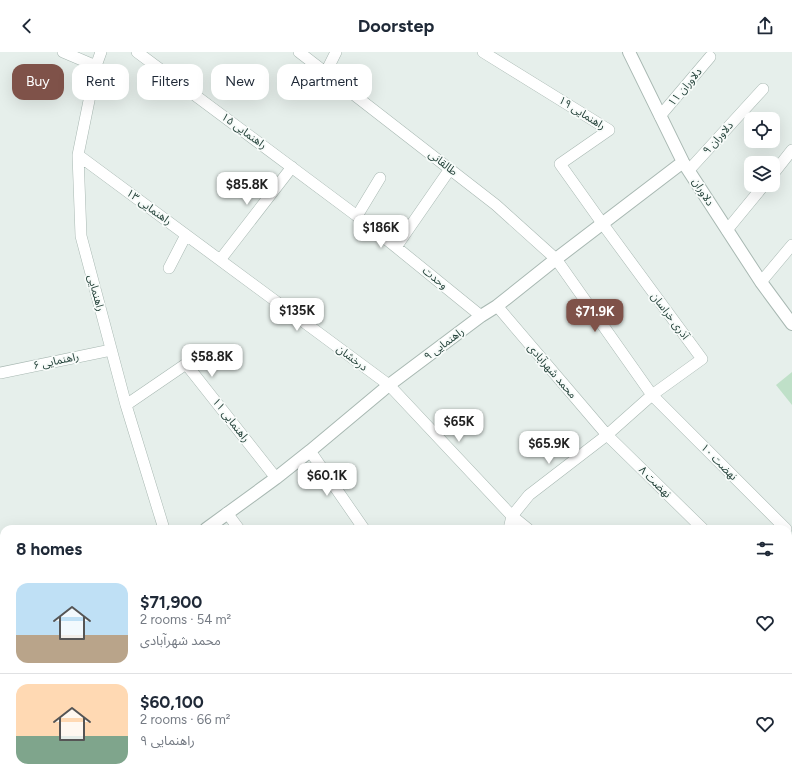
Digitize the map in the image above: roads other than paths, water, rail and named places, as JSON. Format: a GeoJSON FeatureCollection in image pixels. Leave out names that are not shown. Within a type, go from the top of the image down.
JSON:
{"type":"FeatureCollection","features":[{"type":"Feature","properties":{"kind":"street"},"geometry":{"type":"LineString","coordinates":[[63,52],[91,64]]}},
{"type":"Feature","properties":{"kind":"street","name":"راهنمایی"},"geometry":{"type":"LineString","coordinates":[[97,64],[101,52]]}},
{"type":"Feature","properties":{"kind":"street","name":"راهنمایی ۱۵"},"geometry":{"type":"LineString","coordinates":[[137,52],[292,167]]}},
{"type":"Feature","properties":{"kind":"street","name":"طالقانی"},"geometry":{"type":"LineString","coordinates":[[299,52],[315,64]]}},
{"type":"Feature","properties":{"kind":"street"},"geometry":{"type":"LineString","coordinates":[[330,64],[336,52]]}},
{"type":"Feature","properties":{"kind":"street","name":"راهنمایی ۱۹"},"geometry":{"type":"LineString","coordinates":[[483,52],[610,130],[560,164],[602,223]]}},
{"type":"Feature","properties":{"kind":"street","name":"دلاوران"},"geometry":{"type":"LineString","coordinates":[[629,52],[686,166],[761,282],[792,324]]}},
{"type":"Feature","properties":{"kind":"street","name":"دلاوران ۱۱"},"geometry":{"type":"LineString","coordinates":[[660,116],[710,57]]}},
{"type":"Feature","properties":{"kind":"street","name":"دلاوران ۹"},"geometry":{"type":"LineString","coordinates":[[686,166],[763,89]]}},
{"type":"Feature","properties":{"kind":"street","name":"راهنمایی"},"geometry":{"type":"LineString","coordinates":[[89,100],[78,155],[81,236],[126,405],[163,525]]}},
{"type":"Feature","properties":{"kind":"street","name":"طالقانی"},"geometry":{"type":"LineString","coordinates":[[362,100],[496,205],[556,259],[652,395]]}},
{"type":"Feature","properties":{"kind":"street"},"geometry":{"type":"LineString","coordinates":[[780,165],[792,150]]}},
{"type":"Feature","properties":{"kind":"street","name":"راهنمایی ۱۳"},"geometry":{"type":"LineString","coordinates":[[78,155],[220,260]]}},
{"type":"Feature","properties":{"kind":"street","name":"راهنمایی ۹"},"geometry":{"type":"LineString","coordinates":[[211,525],[310,452],[389,385],[497,306],[602,223],[686,166]]}},
{"type":"Feature","properties":{"kind":"street"},"geometry":{"type":"LineString","coordinates":[[220,260],[292,167]]}},
{"type":"Feature","properties":{"kind":"street","name":"وحدت"},"geometry":{"type":"LineString","coordinates":[[292,167],[357,216],[482,316]]}},
{"type":"Feature","properties":{"kind":"street"},"geometry":{"type":"LineString","coordinates":[[396,247],[450,169]]}},
{"type":"Feature","properties":{"kind":"street"},"geometry":{"type":"LineString","coordinates":[[357,216],[380,178]]}},
{"type":"Feature","properties":{"kind":"street"},"geometry":{"type":"LineString","coordinates":[[727,230],[758,192]]}},
{"type":"Feature","properties":{"kind":"street","name":"آذری خراسان"},"geometry":{"type":"LineString","coordinates":[[602,223],[702,359],[652,395]]}},
{"type":"Feature","properties":{"kind":"street"},"geometry":{"type":"LineString","coordinates":[[169,268],[186,235]]}},
{"type":"Feature","properties":{"kind":"street"},"geometry":{"type":"LineString","coordinates":[[761,282],[792,245]]}},
{"type":"Feature","properties":{"kind":"street","name":"درخشان"},"geometry":{"type":"LineString","coordinates":[[220,260],[389,385],[512,516],[523,525]]}},
{"type":"Feature","properties":{"kind":"street","name":"محمد شهرآبادی"},"geometry":{"type":"LineString","coordinates":[[497,306],[608,435]]}},
{"type":"Feature","properties":{"kind":"street","name":"راهنمایی ۶"},"geometry":{"type":"LineString","coordinates":[[0,373],[111,350]]}},
{"type":"Feature","properties":{"kind":"street","name":"راهنمایی ۱۱"},"geometry":{"type":"LineString","coordinates":[[126,405],[186,364],[276,478]]}},
{"type":"Feature","properties":{"kind":"street"},"geometry":{"type":"LineString","coordinates":[[510,525],[512,516],[529,494],[608,435],[652,395]]}},
{"type":"Feature","properties":{"kind":"street","name":"نهضت ۱۰"},"geometry":{"type":"LineString","coordinates":[[652,395],[782,525]]}},
{"type":"Feature","properties":{"kind":"street","name":"نهضت ۸"},"geometry":{"type":"LineString","coordinates":[[608,435],[699,525]]}},
{"type":"Feature","properties":{"kind":"street"},"geometry":{"type":"LineString","coordinates":[[310,452],[361,525]]}},
{"type":"Feature","properties":{"kind":"street"},"geometry":{"type":"LineString","coordinates":[[227,513],[236,525]]}}]}
